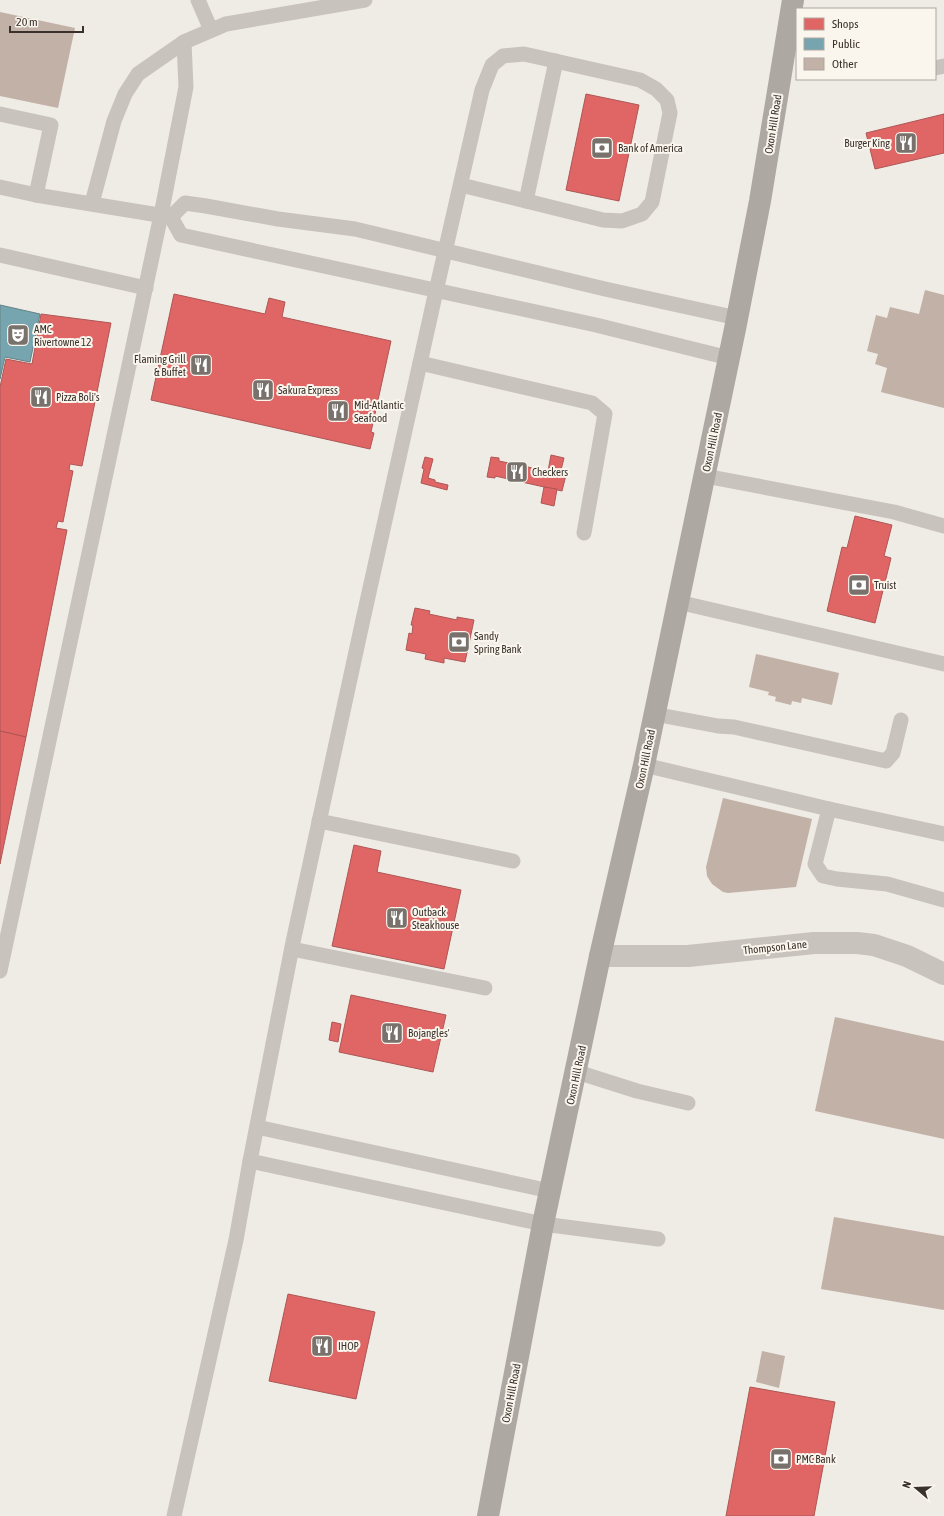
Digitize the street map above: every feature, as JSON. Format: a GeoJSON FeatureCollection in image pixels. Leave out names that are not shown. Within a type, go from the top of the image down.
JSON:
{"type":"FeatureCollection","features":[{"type":"Feature","properties":{"kind":"main road","name":"Oxon Hill Road"},"geometry":{"type":"LineString","coordinates":[[488,1516],[543,1224],[577,1072],[600,956],[644,765],[705,476],[791,50],[793,0]]}},
{"type":"Feature","properties":{"kind":"street","name":"Thompson Lane"},"geometry":{"type":"LineString","coordinates":[[600,956],[688,956],[808,943],[857,943],[874,945],[906,956],[944,974]]}},
{"type":"Feature","properties":{"kind":"lane"},"geometry":{"type":"LineString","coordinates":[[198,0],[211,30]]}},
{"type":"Feature","properties":{"kind":"lane"},"geometry":{"type":"LineString","coordinates":[[92,203],[114,121],[125,94],[138,74],[184,42],[226,24],[365,0]]}},
{"type":"Feature","properties":{"kind":"lane"},"geometry":{"type":"LineString","coordinates":[[0,971],[146,288],[166,216],[186,87],[184,42]]}},
{"type":"Feature","properties":{"kind":"lane"},"geometry":{"type":"LineString","coordinates":[[174,1516],[236,1240],[250,1161],[319,821],[436,290],[482,90],[492,65],[503,56],[524,54],[640,80],[656,89],[666,100],[670,113],[652,202],[642,214],[622,221],[603,220],[461,185]]}},
{"type":"Feature","properties":{"kind":"lane"},"geometry":{"type":"LineString","coordinates":[[526,201],[556,61]]}},
{"type":"Feature","properties":{"kind":"lane"},"geometry":{"type":"LineString","coordinates":[[0,114],[51,125],[36,195]]}},
{"type":"Feature","properties":{"kind":"lane"},"geometry":{"type":"LineString","coordinates":[[0,187],[36,195],[166,216],[181,235],[596,325],[729,358]]}},
{"type":"Feature","properties":{"kind":"lane"},"geometry":{"type":"LineString","coordinates":[[166,216],[185,203],[355,229],[605,289],[737,318]]}},
{"type":"Feature","properties":{"kind":"lane"},"geometry":{"type":"LineString","coordinates":[[0,255],[146,288]]}},
{"type":"Feature","properties":{"kind":"lane"},"geometry":{"type":"LineString","coordinates":[[420,363],[592,403],[605,414],[584,533]]}},
{"type":"Feature","properties":{"kind":"lane"},"geometry":{"type":"LineString","coordinates":[[705,476],[894,512],[944,526]]}},
{"type":"Feature","properties":{"kind":"lane"},"geometry":{"type":"LineString","coordinates":[[678,602],[944,664]]}},
{"type":"Feature","properties":{"kind":"lane"},"geometry":{"type":"LineString","coordinates":[[654,714],[718,726],[734,727],[886,761],[893,754],[901,720]]}},
{"type":"Feature","properties":{"kind":"lane"},"geometry":{"type":"LineString","coordinates":[[644,765],[829,809],[944,834]]}},
{"type":"Feature","properties":{"kind":"lane"},"geometry":{"type":"LineString","coordinates":[[829,809],[815,864],[823,876],[837,879],[887,884],[944,900]]}},
{"type":"Feature","properties":{"kind":"lane"},"geometry":{"type":"LineString","coordinates":[[319,821],[513,861]]}},
{"type":"Feature","properties":{"kind":"lane"},"geometry":{"type":"LineString","coordinates":[[292,949],[485,988]]}},
{"type":"Feature","properties":{"kind":"lane"},"geometry":{"type":"LineString","coordinates":[[577,1072],[637,1091],[688,1103]]}},
{"type":"Feature","properties":{"kind":"lane"},"geometry":{"type":"LineString","coordinates":[[257,1127],[550,1191]]}},
{"type":"Feature","properties":{"kind":"lane"},"geometry":{"type":"LineString","coordinates":[[250,1161],[543,1224],[658,1239]]}},
{"type":"Feature","properties":{"kind":"building: Shops","name":"Bank of America"},"geometry":{"type":"Polygon","coordinates":[[[586,94],[639,105],[619,201],[566,190],[586,94]]]}},
{"type":"Feature","properties":{"kind":"building: Shops","name":"Burger King"},"geometry":{"type":"Polygon","coordinates":[[[944,114],[944,153],[875,169],[866,133],[944,114]]]}},
{"type":"Feature","properties":{"kind":"building: Shops"},"geometry":{"type":"Polygon","coordinates":[[[174,294],[265,314],[269,298],[285,302],[282,317],[391,341],[371,432],[374,433],[370,449],[151,400],[174,294]]]}},
{"type":"Feature","properties":{"kind":"building: Shops"},"geometry":{"type":"Polygon","coordinates":[[[41,314],[111,323],[82,466],[70,464],[69,470],[73,471],[63,522],[58,521],[56,528],[67,530],[26,737],[0,731],[0,387],[6,359],[32,364],[41,314]]]}},
{"type":"Feature","properties":{"kind":"building: Shops"},"geometry":{"type":"Polygon","coordinates":[[[551,455],[564,458],[560,474],[548,471],[551,455]]]}},
{"type":"Feature","properties":{"kind":"building: Shops"},"geometry":{"type":"Polygon","coordinates":[[[425,457],[433,459],[428,478],[435,480],[435,482],[448,485],[447,490],[421,483],[424,469],[422,468],[425,457]]]}},
{"type":"Feature","properties":{"kind":"building: Shops"},"geometry":{"type":"Polygon","coordinates":[[[491,457],[499,458],[499,461],[566,475],[562,491],[495,476],[495,478],[487,477],[491,457]]]}},
{"type":"Feature","properties":{"kind":"building: Shops"},"geometry":{"type":"Polygon","coordinates":[[[544,487],[557,489],[554,506],[541,503],[544,487]]]}},
{"type":"Feature","properties":{"kind":"building: Shops","name":"Truist"},"geometry":{"type":"Polygon","coordinates":[[[855,516],[892,525],[884,556],[891,558],[875,623],[827,611],[842,547],[847,548],[855,516]]]}},
{"type":"Feature","properties":{"kind":"building: Shops"},"geometry":{"type":"Polygon","coordinates":[[[415,608],[430,611],[429,614],[457,620],[457,617],[474,620],[465,662],[444,658],[444,663],[425,659],[426,654],[406,650],[409,633],[412,634],[413,625],[411,625],[415,608]]]}},
{"type":"Feature","properties":{"kind":"building: Shops"},"geometry":{"type":"Polygon","coordinates":[[[0,731],[26,737],[0,864],[0,731]]]}},
{"type":"Feature","properties":{"kind":"building: Shops","name":"Outback Steakhouse"},"geometry":{"type":"Polygon","coordinates":[[[354,845],[381,851],[377,872],[461,890],[444,969],[332,946],[354,845]]]}},
{"type":"Feature","properties":{"kind":"building: Shops","name":"Bojangles'"},"geometry":{"type":"Polygon","coordinates":[[[351,995],[446,1015],[433,1072],[339,1052],[351,995]]]}},
{"type":"Feature","properties":{"kind":"building: Shops"},"geometry":{"type":"Polygon","coordinates":[[[332,1022],[341,1024],[338,1042],[329,1040],[332,1022]]]}},
{"type":"Feature","properties":{"kind":"building: Shops","name":"IHOP"},"geometry":{"type":"Polygon","coordinates":[[[288,1294],[375,1312],[356,1399],[269,1381],[288,1294]]]}},
{"type":"Feature","properties":{"kind":"building: Shops","name":"PMC Bank"},"geometry":{"type":"Polygon","coordinates":[[[750,1387],[835,1402],[814,1516],[726,1516],[750,1387]]]}},
{"type":"Feature","properties":{"kind":"building: Public","name":"AMC Rivertowne 12"},"geometry":{"type":"Polygon","coordinates":[[[0,305],[40,314],[30,362],[5,357],[0,379],[0,305]]]}},
{"type":"Feature","properties":{"kind":"building: Other"},"geometry":{"type":"Polygon","coordinates":[[[0,12],[75,28],[58,108],[0,96],[0,12]]]}},
{"type":"Feature","properties":{"kind":"building: Other"},"geometry":{"type":"Polygon","coordinates":[[[925,290],[944,295],[944,408],[881,392],[887,368],[875,364],[878,354],[867,351],[876,315],[887,318],[890,307],[919,314],[925,290]]]}},
{"type":"Feature","properties":{"kind":"building: Other"},"geometry":{"type":"Polygon","coordinates":[[[756,654],[839,673],[832,705],[802,698],[801,703],[792,701],[791,705],[775,701],[776,697],[768,695],[769,692],[749,687],[756,654]]]}},
{"type":"Feature","properties":{"kind":"building: Other"},"geometry":{"type":"Polygon","coordinates":[[[723,798],[812,819],[796,887],[728,893],[723,892],[712,884],[707,876],[706,867],[723,798]]]}},
{"type":"Feature","properties":{"kind":"building: Other"},"geometry":{"type":"Polygon","coordinates":[[[835,1017],[944,1041],[944,1139],[815,1111],[835,1017]]]}},
{"type":"Feature","properties":{"kind":"building: Other"},"geometry":{"type":"Polygon","coordinates":[[[834,1217],[944,1236],[944,1310],[821,1289],[834,1217]]]}},
{"type":"Feature","properties":{"kind":"building: Other"},"geometry":{"type":"Polygon","coordinates":[[[762,1351],[785,1356],[779,1388],[756,1382],[762,1351]]]}},
{"type":"Feature","properties":{"kind":"place","name":"Burger King"},"geometry":{"type":"Point","coordinates":[906,143]}},
{"type":"Feature","properties":{"kind":"place","name":"Bank of America"},"geometry":{"type":"Point","coordinates":[602,148]}},
{"type":"Feature","properties":{"kind":"place","name":"AMC Rivertowne 12"},"geometry":{"type":"Point","coordinates":[18,335]}},
{"type":"Feature","properties":{"kind":"place","name":"Flaming Grill & Buffet"},"geometry":{"type":"Point","coordinates":[201,365]}},
{"type":"Feature","properties":{"kind":"place","name":"Sakura Express"},"geometry":{"type":"Point","coordinates":[263,390]}},
{"type":"Feature","properties":{"kind":"place","name":"Pizza Boli's"},"geometry":{"type":"Point","coordinates":[41,397]}},
{"type":"Feature","properties":{"kind":"place","name":"Mid-Atlantic Seafood"},"geometry":{"type":"Point","coordinates":[338,411]}},
{"type":"Feature","properties":{"kind":"place","name":"Checkers"},"geometry":{"type":"Point","coordinates":[517,472]}},
{"type":"Feature","properties":{"kind":"place","name":"Truist"},"geometry":{"type":"Point","coordinates":[859,585]}},
{"type":"Feature","properties":{"kind":"place","name":"Sandy Spring Bank"},"geometry":{"type":"Point","coordinates":[459,642]}},
{"type":"Feature","properties":{"kind":"place","name":"Outback Steakhouse"},"geometry":{"type":"Point","coordinates":[397,918]}},
{"type":"Feature","properties":{"kind":"place","name":"Bojangles'"},"geometry":{"type":"Point","coordinates":[392,1033]}},
{"type":"Feature","properties":{"kind":"place","name":"IHOP"},"geometry":{"type":"Point","coordinates":[322,1346]}},
{"type":"Feature","properties":{"kind":"place","name":"PMC Bank"},"geometry":{"type":"Point","coordinates":[781,1459]}}]}
